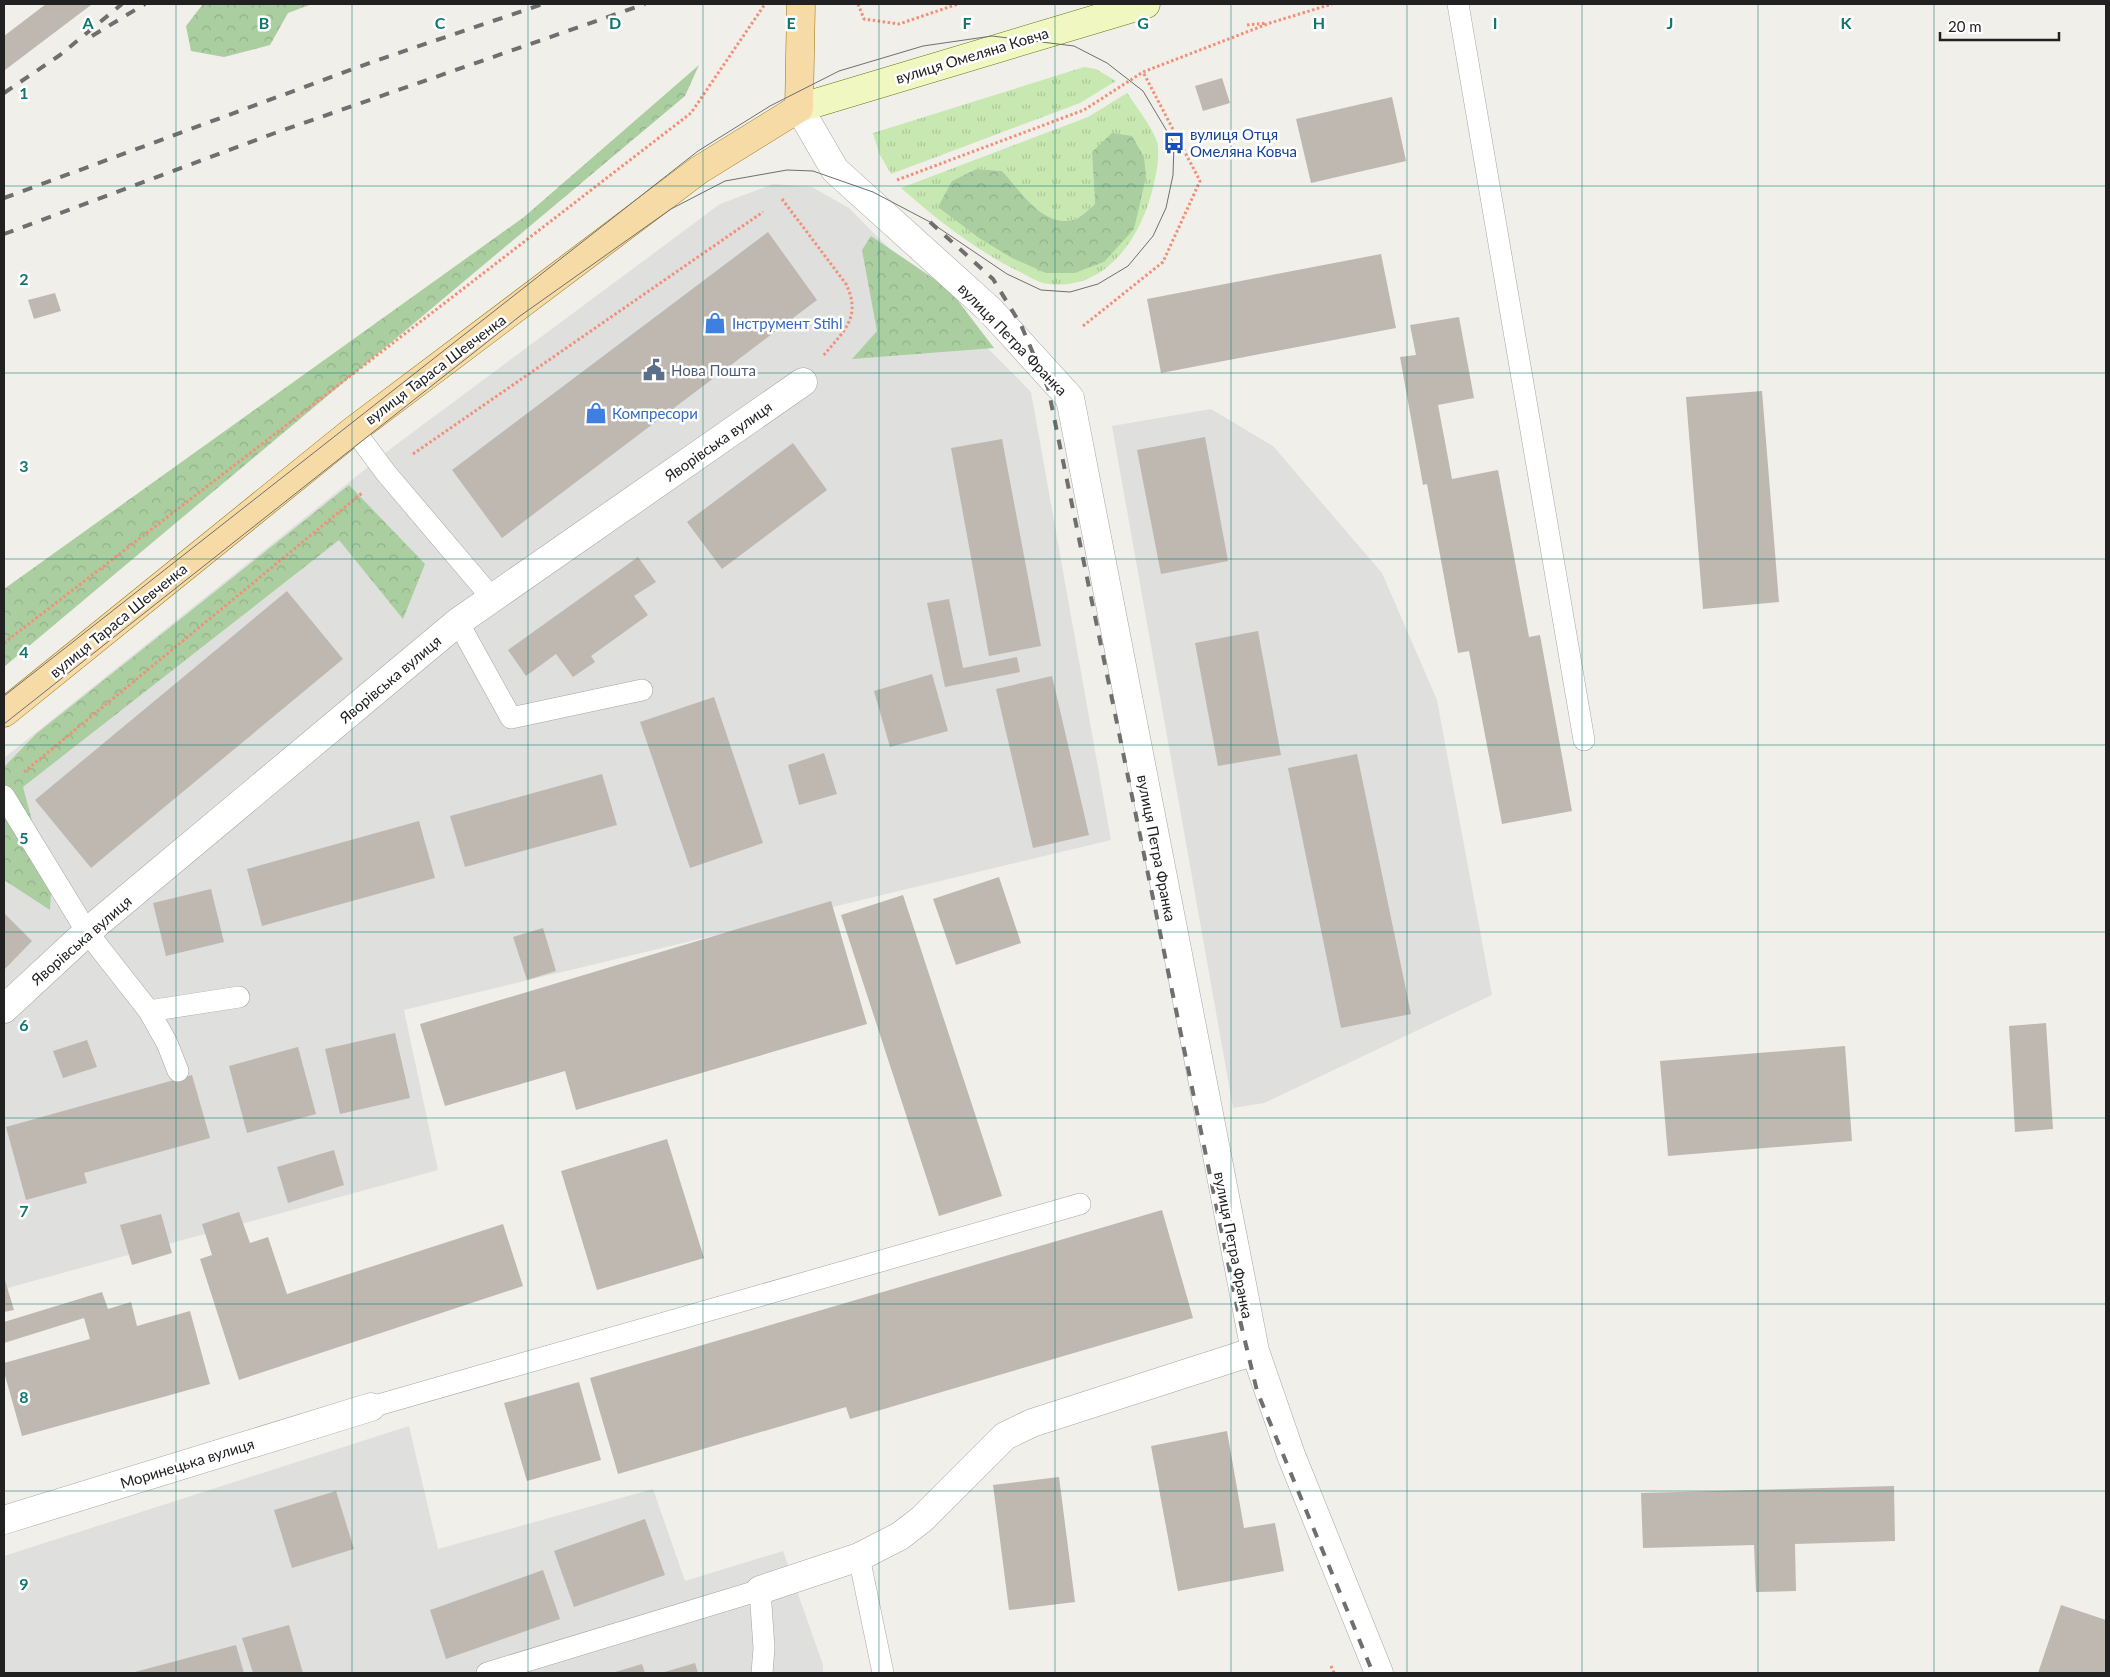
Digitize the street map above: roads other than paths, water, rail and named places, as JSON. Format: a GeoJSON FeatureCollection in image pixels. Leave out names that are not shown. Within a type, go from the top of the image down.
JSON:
{"type":"FeatureCollection","features":[{"type":"Feature","properties":{"kind":"main road"},"geometry":{"type":"LineString","coordinates":[[799,108],[801,4]]}},
{"type":"Feature","properties":{"kind":"main road","name":"вулиця Омеляна Ковча"},"geometry":{"type":"LineString","coordinates":[[799,108],[1146,4]]}},
{"type":"Feature","properties":{"kind":"main road","name":"вулиця Тараса Шевченка"},"geometry":{"type":"LineString","coordinates":[[4,713],[354,430],[699,170],[799,108]]}},
{"type":"Feature","properties":{"kind":"street","name":"вулиця Петра Франка"},"geometry":{"type":"LineString","coordinates":[[799,108],[835,170],[990,310],[1070,398],[1255,1351],[1291,1455],[1379,1673]]}},
{"type":"Feature","properties":{"kind":"street","name":"Яворівська вулиця"},"geometry":{"type":"LineString","coordinates":[[4,1009],[87,932],[458,622],[803,382]]}},
{"type":"Feature","properties":{"kind":"street"},"geometry":{"type":"LineString","coordinates":[[760,1590],[859,1557],[900,1536],[922,1519],[1005,1436],[1032,1423],[1255,1351]]}},
{"type":"Feature","properties":{"kind":"street","name":"Моринецька вулиця"},"geometry":{"type":"LineString","coordinates":[[4,1520],[371,1407]]}},
{"type":"Feature","properties":{"kind":"lane"},"geometry":{"type":"LineString","coordinates":[[1458,4],[1584,740]]}},
{"type":"Feature","properties":{"kind":"lane"},"geometry":{"type":"LineString","coordinates":[[354,430],[386,473],[492,598]]}},
{"type":"Feature","properties":{"kind":"lane"},"geometry":{"type":"LineString","coordinates":[[458,622],[511,718],[642,690]]}},
{"type":"Feature","properties":{"kind":"lane"},"geometry":{"type":"LineString","coordinates":[[4,796],[87,932],[149,1010],[167,1043],[178,1071]]}},
{"type":"Feature","properties":{"kind":"lane"},"geometry":{"type":"LineString","coordinates":[[149,1010],[239,996]]}},
{"type":"Feature","properties":{"kind":"lane"},"geometry":{"type":"LineString","coordinates":[[371,1407],[1080,1204]]}},
{"type":"Feature","properties":{"kind":"lane"},"geometry":{"type":"LineString","coordinates":[[859,1557],[883,1673]]}},
{"type":"Feature","properties":{"kind":"lane"},"geometry":{"type":"LineString","coordinates":[[487,1673],[760,1590],[764,1648],[762,1673]]}},
{"type":"Feature","properties":{"kind":"tram line"},"geometry":{"type":"LineString","coordinates":[[4,696],[698,151],[770,106],[839,71],[923,46],[992,36],[1074,46],[1107,63],[1143,91],[1174,143],[1173,175],[1166,208],[1153,236],[1128,266],[1098,284],[1070,292],[1041,290],[1007,274],[930,222],[873,192],[813,171],[787,170],[725,181],[671,209],[520,316],[4,724]]}},
{"type":"Feature","properties":{"kind":"railway"},"geometry":{"type":"LineString","coordinates":[[4,93],[60,55],[122,4]]}},
{"type":"Feature","properties":{"kind":"railway"},"geometry":{"type":"LineString","coordinates":[[92,36],[145,4]]}},
{"type":"Feature","properties":{"kind":"railway"},"geometry":{"type":"LineString","coordinates":[[4,198],[372,62],[543,4]]}},
{"type":"Feature","properties":{"kind":"railway"},"geometry":{"type":"LineString","coordinates":[[4,234],[275,133],[645,4]]}},
{"type":"Feature","properties":{"kind":"railway"},"geometry":{"type":"LineString","coordinates":[[930,222],[993,279],[1021,325],[1048,388],[1239,1316],[1257,1391],[1373,1673]]}},
{"type":"Feature","properties":{"kind":"place","name":"вулиця Отця Омеляна Ковча"},"geometry":{"type":"Point","coordinates":[1174,143]}},
{"type":"Feature","properties":{"kind":"place","name":"Інструмент Stihl"},"geometry":{"type":"Point","coordinates":[715,323]}},
{"type":"Feature","properties":{"kind":"place","name":"Нова Пошта"},"geometry":{"type":"Point","coordinates":[654,370]}},
{"type":"Feature","properties":{"kind":"place","name":"Компресори"},"geometry":{"type":"Point","coordinates":[596,413]}}]}
